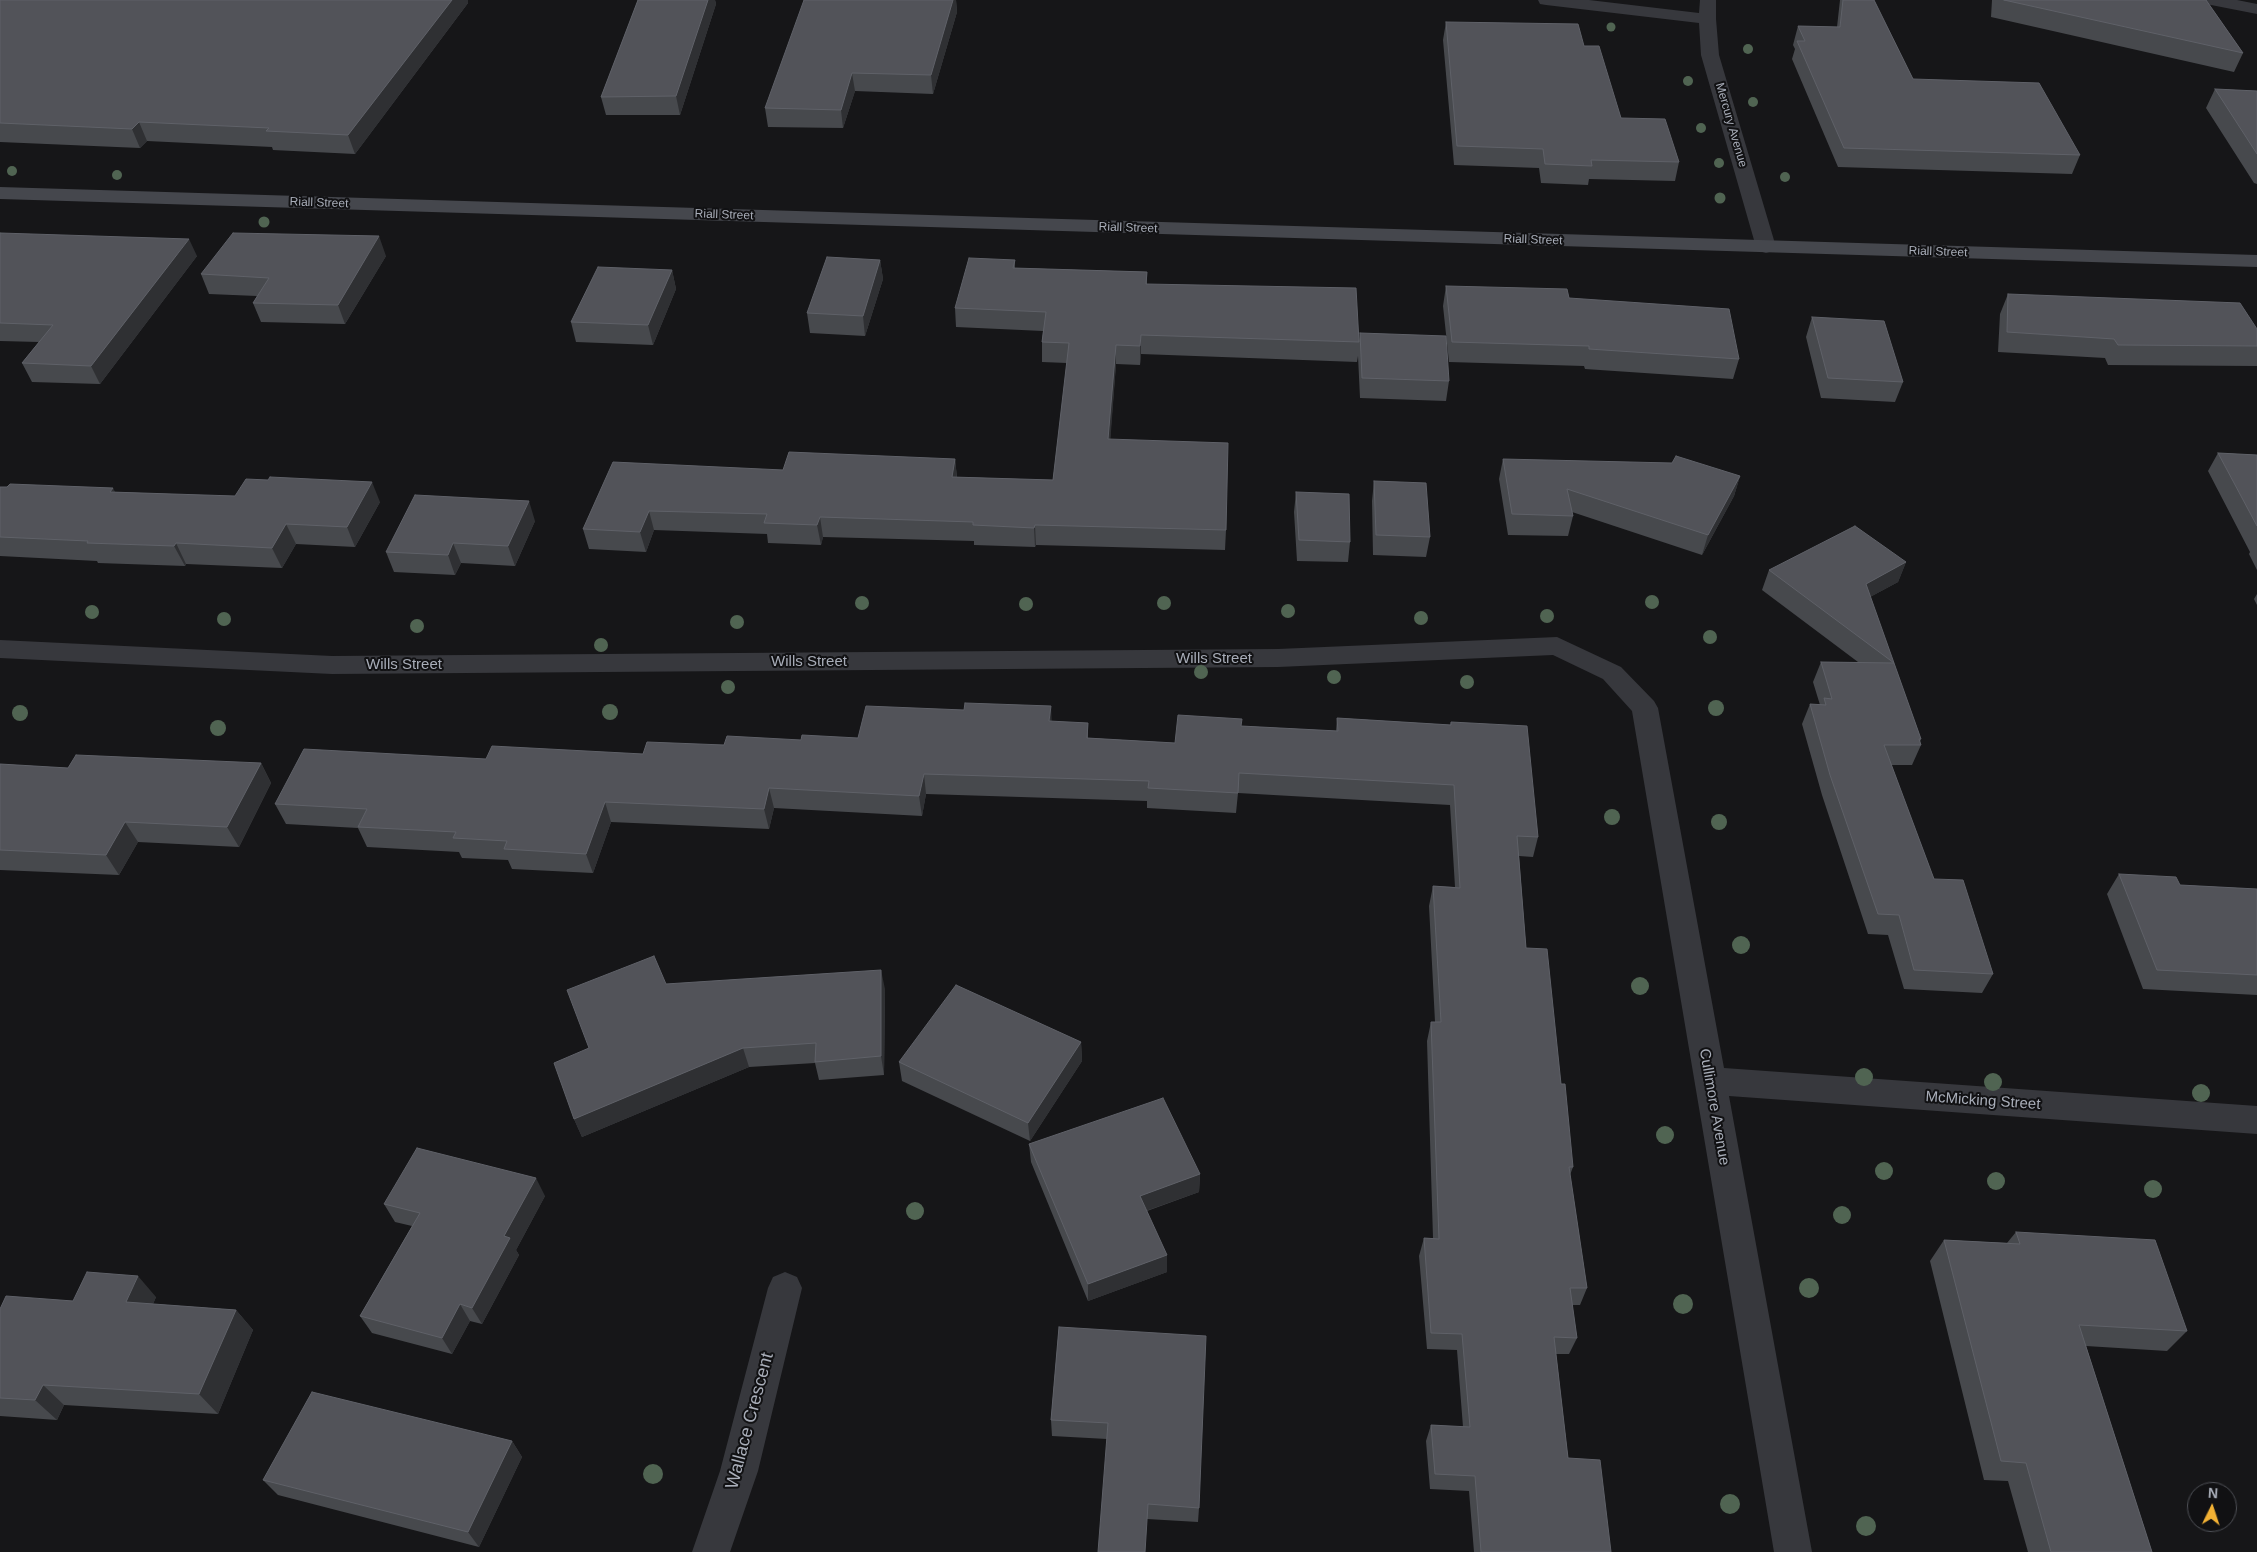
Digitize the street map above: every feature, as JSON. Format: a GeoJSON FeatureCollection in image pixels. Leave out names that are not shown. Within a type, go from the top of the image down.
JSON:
{"type":"FeatureCollection","features":[{"type":"Feature","properties":{"kind":"street"},"geometry":{"type":"LineString","coordinates":[[1546,0],[1707,19]]}},
{"type":"Feature","properties":{"kind":"street","name":"Mercury Avenue"},"geometry":{"type":"LineString","coordinates":[[1708,0],[1707,19],[1710,55],[1766,247]]}},
{"type":"Feature","properties":{"kind":"street"},"geometry":{"type":"LineString","coordinates":[[2212,0],[2257,8]]}},
{"type":"Feature","properties":{"kind":"street","name":"Riall Street"},"geometry":{"type":"LineString","coordinates":[[0,193],[2257,261]]}},
{"type":"Feature","properties":{"kind":"street","name":"Wills Street"},"geometry":{"type":"LineString","coordinates":[[0,649],[332,665],[1278,658],[1557,646],[1612,673]]}},
{"type":"Feature","properties":{"kind":"street","name":"Cullimore Avenue"},"geometry":{"type":"LineString","coordinates":[[1612,673],[1645,708],[1793,1552]]}},
{"type":"Feature","properties":{"kind":"street","name":"McMicking Street"},"geometry":{"type":"LineString","coordinates":[[1709,1081],[2257,1120]]}},
{"type":"Feature","properties":{"kind":"street","name":"Wallace Crescent"},"geometry":{"type":"LineString","coordinates":[[711,1552],[739,1471],[785,1288]]}},
{"type":"Feature","properties":{"kind":"building"},"geometry":{"type":"Polygon","coordinates":[[[0,0],[452,0],[348,135],[266,131],[269,128],[139,122],[132,129],[0,123],[0,0]]]}},
{"type":"Feature","properties":{"kind":"building"},"geometry":{"type":"Polygon","coordinates":[[[638,0],[708,0],[676,96],[601,97],[638,0]]]}},
{"type":"Feature","properties":{"kind":"building"},"geometry":{"type":"Polygon","coordinates":[[[804,0],[953,0],[931,75],[852,73],[841,110],[765,108],[804,0]]]}},
{"type":"Feature","properties":{"kind":"building"},"geometry":{"type":"Polygon","coordinates":[[[1843,0],[1874,0],[1913,79],[2039,83],[2080,155],[1844,148],[1797,41],[1805,41],[1798,26],[1840,27],[1843,0]]]}},
{"type":"Feature","properties":{"kind":"building"},"geometry":{"type":"Polygon","coordinates":[[[2004,0],[2206,0],[2243,53],[2004,0]]]}},
{"type":"Feature","properties":{"kind":"building"},"geometry":{"type":"Polygon","coordinates":[[[1446,22],[1578,24],[1584,46],[1599,46],[1621,118],[1665,119],[1679,162],[1591,160],[1592,166],[1545,164],[1543,149],[1457,146],[1446,22]]]}},
{"type":"Feature","properties":{"kind":"building"},"geometry":{"type":"Polygon","coordinates":[[[2215,89],[2257,91],[2257,154],[2215,89]]]}},
{"type":"Feature","properties":{"kind":"building"},"geometry":{"type":"Polygon","coordinates":[[[0,233],[189,239],[91,366],[22,363],[53,325],[0,323],[0,233]]]}},
{"type":"Feature","properties":{"kind":"building"},"geometry":{"type":"Polygon","coordinates":[[[233,233],[379,236],[338,305],[253,303],[269,278],[201,274],[233,233]]]}},
{"type":"Feature","properties":{"kind":"building"},"geometry":{"type":"Polygon","coordinates":[[[827,257],[880,260],[863,316],[807,313],[827,257]]]}},
{"type":"Feature","properties":{"kind":"building"},"geometry":{"type":"Polygon","coordinates":[[[969,258],[1015,260],[1013,268],[1147,272],[1146,284],[1356,288],[1359,342],[1141,335],[1140,346],[1116,345],[1108,439],[1228,443],[1226,530],[1035,525],[1034,528],[973,525],[973,522],[820,517],[817,525],[764,523],[767,514],[649,511],[640,532],[583,529],[613,462],[783,470],[789,452],[955,459],[952,477],[1053,480],[1069,343],[1042,342],[1046,312],[955,308],[969,258]]]}},
{"type":"Feature","properties":{"kind":"building"},"geometry":{"type":"Polygon","coordinates":[[[598,267],[672,270],[648,325],[571,322],[598,267]]]}},
{"type":"Feature","properties":{"kind":"building"},"geometry":{"type":"Polygon","coordinates":[[[1446,286],[1567,289],[1569,298],[1729,309],[1739,359],[1589,349],[1589,346],[1452,342],[1446,286]]]}},
{"type":"Feature","properties":{"kind":"building"},"geometry":{"type":"Polygon","coordinates":[[[2008,294],[2240,303],[2257,329],[2257,346],[2118,345],[2114,339],[2007,332],[2008,294]]]}},
{"type":"Feature","properties":{"kind":"building"},"geometry":{"type":"Polygon","coordinates":[[[1812,317],[1884,321],[1903,382],[1828,378],[1812,317]]]}},
{"type":"Feature","properties":{"kind":"building"},"geometry":{"type":"Polygon","coordinates":[[[1360,333],[1446,336],[1449,381],[1362,378],[1360,333]]]}},
{"type":"Feature","properties":{"kind":"building"},"geometry":{"type":"Polygon","coordinates":[[[2218,453],[2257,455],[2257,526],[2218,453]]]}},
{"type":"Feature","properties":{"kind":"building"},"geometry":{"type":"Polygon","coordinates":[[[1676,456],[1740,476],[1708,535],[1567,489],[1573,516],[1512,514],[1503,459],[1672,463],[1676,456]]]}},
{"type":"Feature","properties":{"kind":"building"},"geometry":{"type":"Polygon","coordinates":[[[270,477],[372,482],[347,527],[286,524],[272,548],[176,543],[174,546],[87,543],[88,541],[0,537],[0,487],[7,487],[10,484],[113,488],[110,492],[235,496],[246,479],[268,480],[270,477]]]}},
{"type":"Feature","properties":{"kind":"building"},"geometry":{"type":"Polygon","coordinates":[[[1374,481],[1426,483],[1430,537],[1376,535],[1374,481]]]}},
{"type":"Feature","properties":{"kind":"building"},"geometry":{"type":"Polygon","coordinates":[[[1296,492],[1349,494],[1350,542],[1299,540],[1296,492]]]}},
{"type":"Feature","properties":{"kind":"building"},"geometry":{"type":"Polygon","coordinates":[[[415,495],[529,501],[508,546],[453,543],[448,555],[386,552],[415,495]]]}},
{"type":"Feature","properties":{"kind":"building"},"geometry":{"type":"Polygon","coordinates":[[[1855,526],[1906,562],[1866,584],[1894,663],[1769,570],[1855,526]]]}},
{"type":"Feature","properties":{"kind":"building"},"geometry":{"type":"Polygon","coordinates":[[[1821,662],[1894,663],[1921,739],[1919,739],[1921,745],[1884,745],[1934,879],[1963,880],[1993,974],[1914,970],[1899,915],[1878,914],[1830,775],[1810,704],[1826,705],[1824,698],[1832,699],[1821,662]]]}},
{"type":"Feature","properties":{"kind":"building"},"geometry":{"type":"Polygon","coordinates":[[[965,703],[1051,706],[1049,721],[1088,723],[1087,738],[1175,743],[1178,715],[1242,719],[1241,726],[1338,731],[1337,718],[1451,725],[1451,722],[1527,726],[1538,837],[1517,836],[1526,948],[1547,949],[1561,1084],[1565,1084],[1573,1167],[1569,1167],[1587,1288],[1570,1288],[1577,1338],[1554,1337],[1568,1458],[1600,1460],[1611,1552],[1481,1552],[1475,1476],[1435,1474],[1431,1425],[1470,1427],[1462,1334],[1431,1333],[1424,1238],[1439,1239],[1431,1022],[1441,1022],[1433,886],[1460,888],[1454,785],[1239,773],[1238,793],[1148,788],[1149,781],[924,774],[919,796],[769,788],[764,809],[605,802],[586,854],[504,849],[507,841],[453,838],[456,832],[358,827],[367,809],[275,804],[304,749],[486,759],[492,746],[643,754],[647,742],[724,745],[727,736],[801,740],[802,735],[858,738],[866,706],[964,710],[965,703]]]}},
{"type":"Feature","properties":{"kind":"building"},"geometry":{"type":"Polygon","coordinates":[[[76,755],[261,763],[227,827],[125,822],[106,855],[0,850],[0,764],[68,768],[76,755]]]}},
{"type":"Feature","properties":{"kind":"building"},"geometry":{"type":"Polygon","coordinates":[[[2119,874],[2176,877],[2180,885],[2257,889],[2257,975],[2157,970],[2119,874]]]}},
{"type":"Feature","properties":{"kind":"building"},"geometry":{"type":"Polygon","coordinates":[[[654,956],[666,984],[881,970],[881,1056],[815,1062],[816,1043],[743,1048],[574,1119],[554,1063],[589,1048],[567,990],[654,956]]]}},
{"type":"Feature","properties":{"kind":"building"},"geometry":{"type":"Polygon","coordinates":[[[956,985],[1081,1042],[1028,1123],[899,1062],[956,985]]]}},
{"type":"Feature","properties":{"kind":"building"},"geometry":{"type":"Polygon","coordinates":[[[1163,1098],[1200,1174],[1140,1196],[1167,1255],[1088,1284],[1029,1144],[1163,1098]]]}},
{"type":"Feature","properties":{"kind":"building"},"geometry":{"type":"Polygon","coordinates":[[[417,1148],[536,1178],[504,1236],[510,1238],[472,1308],[460,1304],[442,1338],[360,1316],[420,1213],[384,1204],[417,1148]]]}},
{"type":"Feature","properties":{"kind":"building"},"geometry":{"type":"Polygon","coordinates":[[[2016,1232],[2155,1240],[2187,1331],[2079,1325],[2152,1552],[2051,1552],[2026,1463],[2001,1461],[1944,1240],[2020,1244],[2016,1232]]]}},
{"type":"Feature","properties":{"kind":"building"},"geometry":{"type":"Polygon","coordinates":[[[87,1272],[138,1276],[126,1302],[236,1310],[199,1394],[43,1385],[35,1400],[0,1398],[0,1309],[6,1296],[73,1301],[87,1272]]]}},
{"type":"Feature","properties":{"kind":"building"},"geometry":{"type":"Polygon","coordinates":[[[1059,1327],[1206,1336],[1199,1508],[1148,1504],[1145,1552],[1098,1552],[1108,1423],[1051,1420],[1059,1327]]]}},
{"type":"Feature","properties":{"kind":"building"},"geometry":{"type":"Polygon","coordinates":[[[312,1392],[512,1441],[468,1532],[263,1480],[312,1392]]]}}]}
